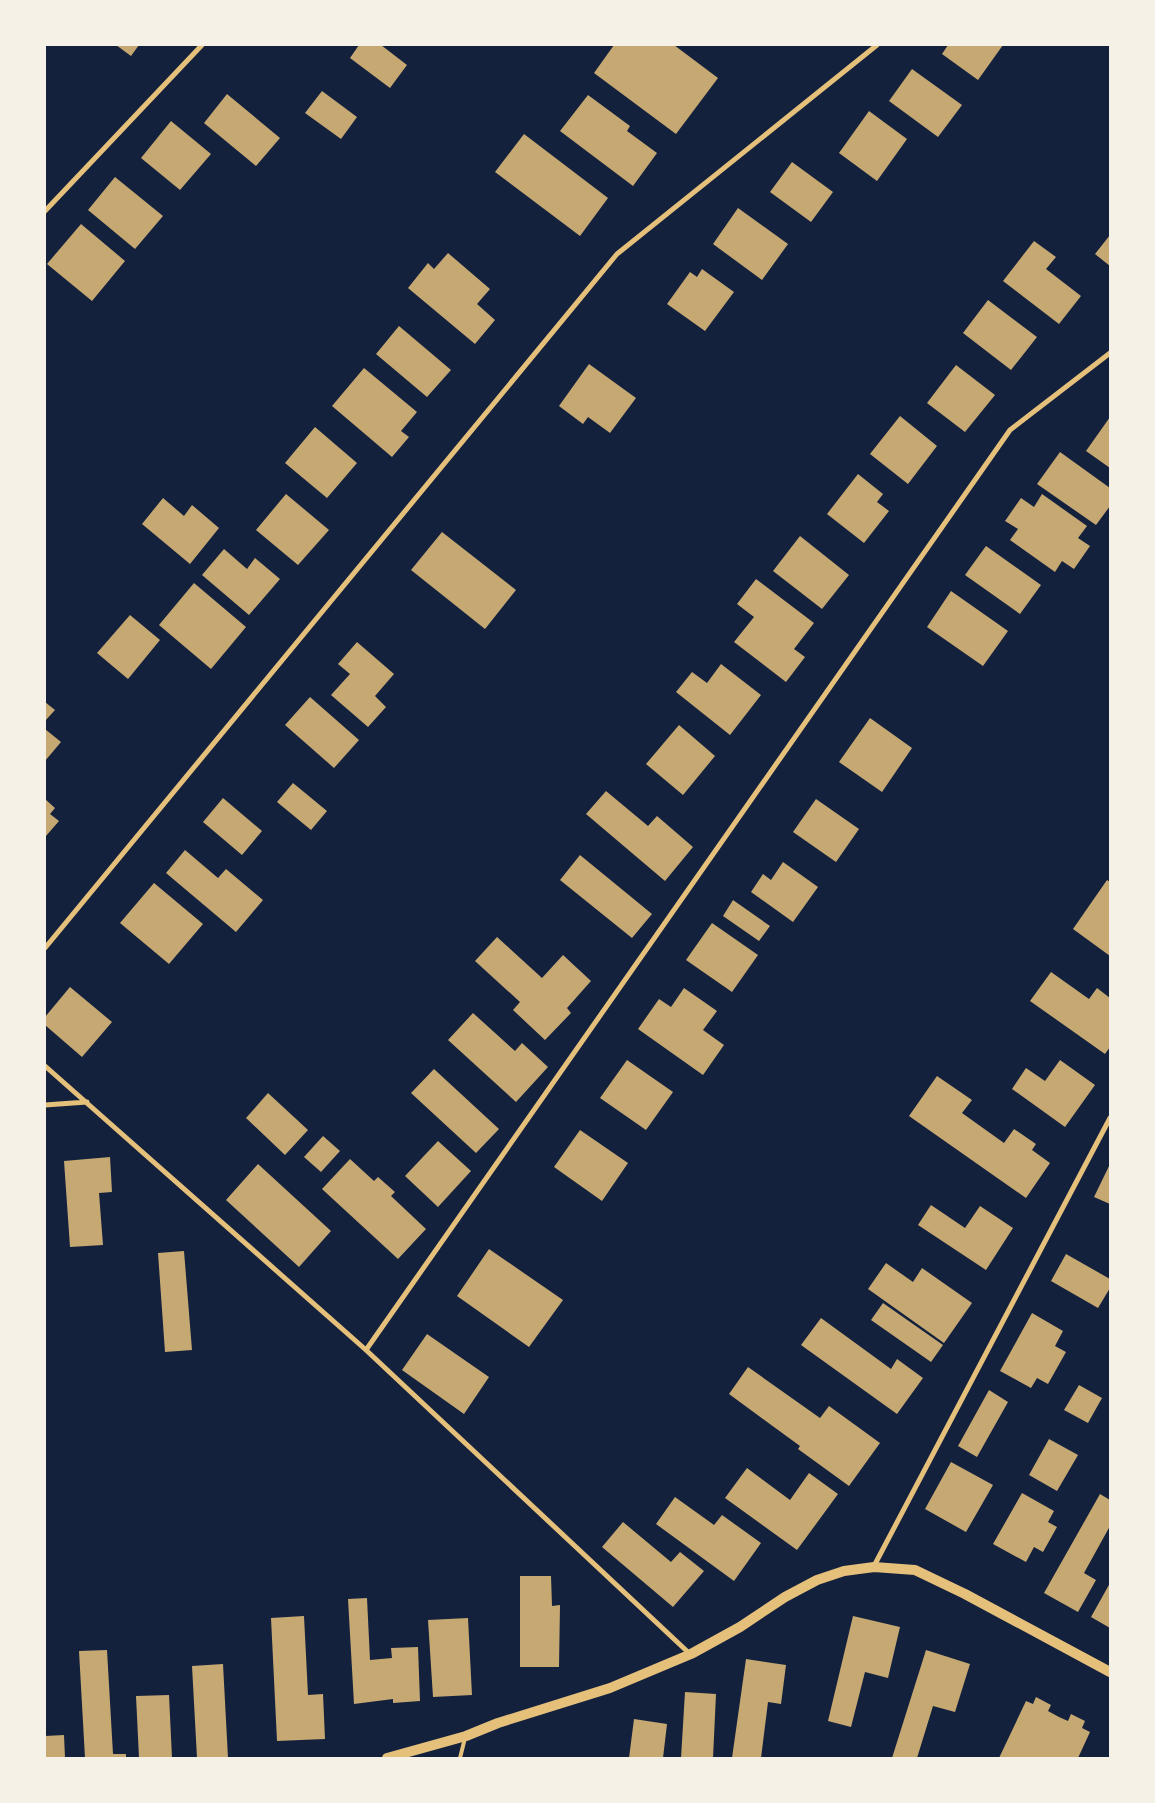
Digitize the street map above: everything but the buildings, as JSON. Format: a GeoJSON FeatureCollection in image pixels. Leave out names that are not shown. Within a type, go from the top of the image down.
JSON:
{"type":"FeatureCollection","features":[{"type":"Feature","properties":{"kind":"main road"},"geometry":{"type":"LineString","coordinates":[[387,1758],[466,1736],[498,1723],[610,1688],[691,1654],[740,1627],[785,1597],[817,1580],[844,1571],[874,1567],[915,1570],[949,1585],[1110,1672]]}},
{"type":"Feature","properties":{"kind":"street"},"geometry":{"type":"LineString","coordinates":[[45,211],[202,45]]}},
{"type":"Feature","properties":{"kind":"street"},"geometry":{"type":"LineString","coordinates":[[45,948],[617,254],[877,45]]}},
{"type":"Feature","properties":{"kind":"street"},"geometry":{"type":"LineString","coordinates":[[366,1350],[1010,430],[1110,353]]}},
{"type":"Feature","properties":{"kind":"street"},"geometry":{"type":"LineString","coordinates":[[45,1066],[366,1350],[691,1654]]}},
{"type":"Feature","properties":{"kind":"street"},"geometry":{"type":"LineString","coordinates":[[45,1105],[87,1102]]}},
{"type":"Feature","properties":{"kind":"street"},"geometry":{"type":"LineString","coordinates":[[874,1567],[1110,1118]]}},
{"type":"Feature","properties":{"kind":"lane"},"geometry":{"type":"LineString","coordinates":[[460,1758],[466,1736]]}}]}
